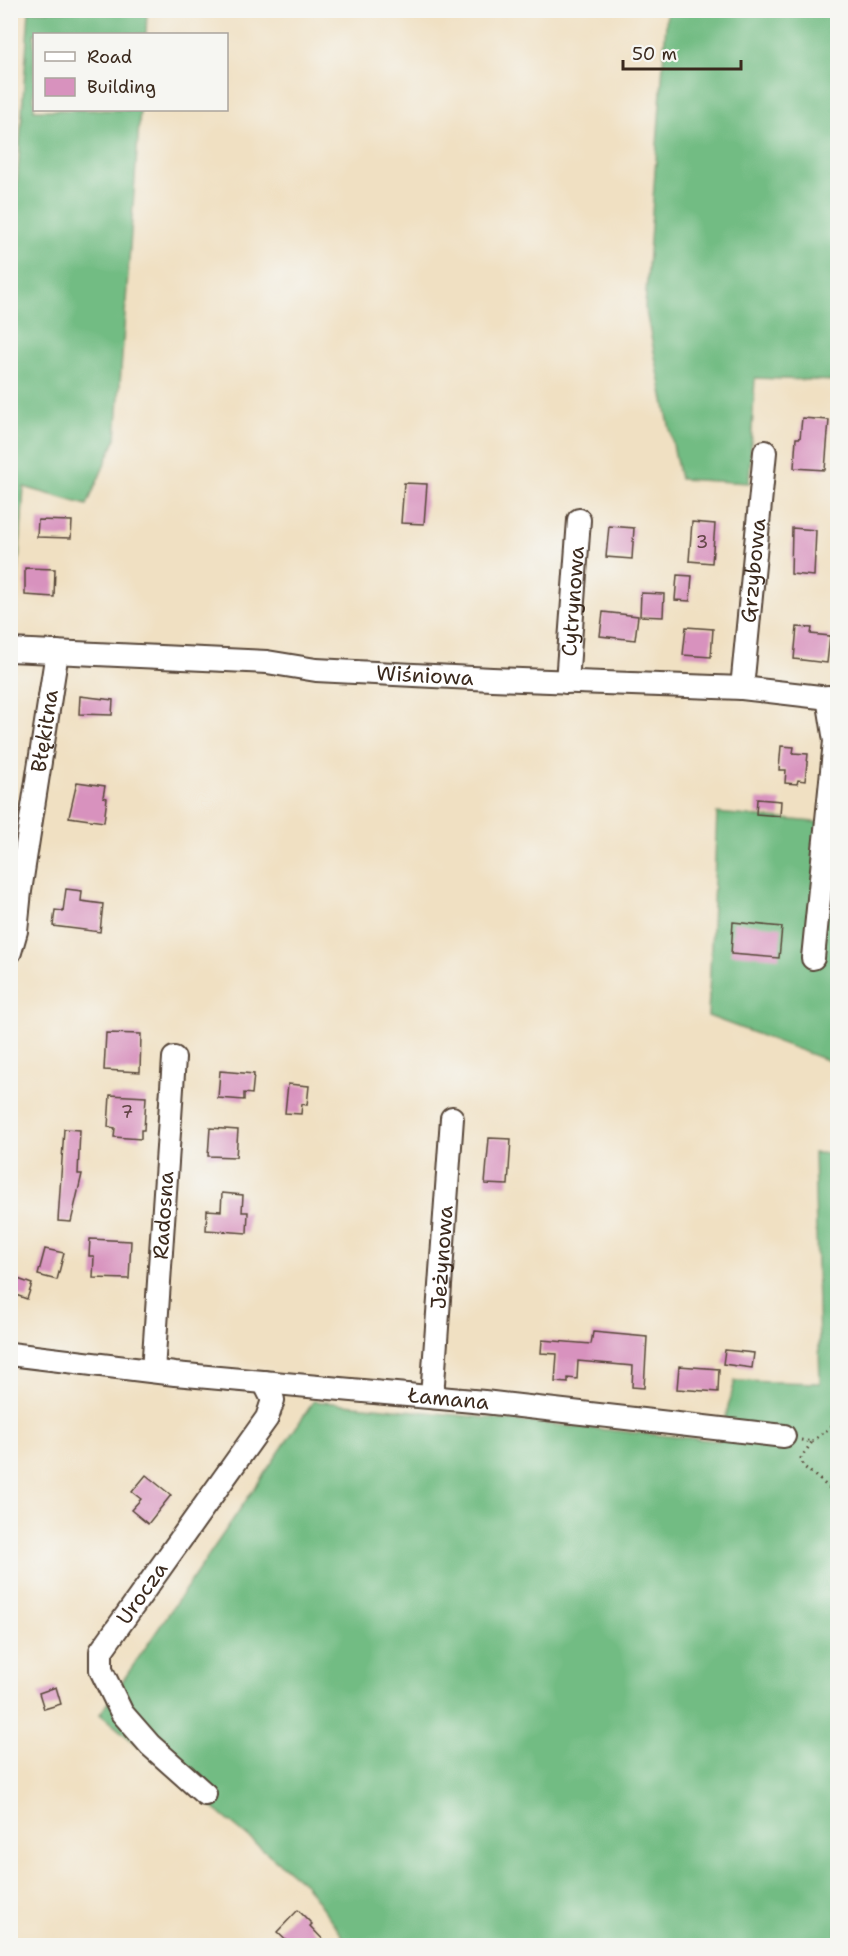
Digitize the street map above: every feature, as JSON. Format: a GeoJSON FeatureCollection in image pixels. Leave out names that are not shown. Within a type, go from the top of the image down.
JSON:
{"type":"FeatureCollection","features":[{"type":"Feature","properties":{"kind":"street","name":"Grzybowa"},"geometry":{"type":"LineString","coordinates":[[742,688],[765,452]]}},
{"type":"Feature","properties":{"kind":"street","name":"Cytrynowa"},"geometry":{"type":"LineString","coordinates":[[567,682],[579,520]]}},
{"type":"Feature","properties":{"kind":"street","name":"Wiśniowa"},"geometry":{"type":"LineString","coordinates":[[10,650],[267,662],[316,670],[742,688],[833,698]]}},
{"type":"Feature","properties":{"kind":"street","name":"Błękitna"},"geometry":{"type":"LineString","coordinates":[[10,952],[57,652]]}},
{"type":"Feature","properties":{"kind":"street"},"geometry":{"type":"LineString","coordinates":[[813,958],[835,741],[833,698]]}},
{"type":"Feature","properties":{"kind":"street","name":"Radosna"},"geometry":{"type":"LineString","coordinates":[[153,1371],[174,1058]]}},
{"type":"Feature","properties":{"kind":"street","name":"Jeżynowa"},"geometry":{"type":"LineString","coordinates":[[432,1397],[452,1118]]}},
{"type":"Feature","properties":{"kind":"street","name":"Łamana"},"geometry":{"type":"LineString","coordinates":[[10,1354],[153,1371],[432,1397],[784,1436]]}},
{"type":"Feature","properties":{"kind":"street","name":"Urocza"},"geometry":{"type":"LineString","coordinates":[[205,1794],[150,1745],[122,1713],[101,1670],[101,1651],[267,1418],[273,1400],[264,1382]]}},
{"type":"Feature","properties":{"kind":"path"},"geometry":{"type":"LineString","coordinates":[[837,1421],[812,1442],[801,1458],[803,1466],[837,1495]]}},
{"type":"Feature","properties":{"kind":"path"},"geometry":{"type":"LineString","coordinates":[[784,1436],[812,1442]]}},
{"type":"Feature","properties":{"kind":"green space"},"geometry":{"type":"Polygon","coordinates":[[[29,11],[147,11],[146,33],[33,33],[33,111],[140,111],[116,438],[87,505],[24,487],[14,636],[10,636],[10,290],[29,11]]]}},
{"type":"Feature","properties":{"kind":"green space"},"geometry":{"type":"Polygon","coordinates":[[[667,11],[837,11],[837,381],[755,378],[749,483],[680,479],[645,307],[667,11]]]}},
{"type":"Feature","properties":{"kind":"green space"},"geometry":{"type":"Polygon","coordinates":[[[837,805],[837,1064],[708,1016],[717,813],[835,824],[837,805]]]}},
{"type":"Feature","properties":{"kind":"green space"},"geometry":{"type":"Polygon","coordinates":[[[814,1153],[837,1154],[837,1945],[349,1945],[306,1885],[100,1714],[314,1401],[719,1441],[735,1381],[820,1383],[814,1153]]]}},
{"type":"Feature","properties":{"kind":"building"},"geometry":{"type":"Polygon","coordinates":[[[802,418],[829,420],[825,470],[794,468],[796,438],[800,438],[802,418]]]}},
{"type":"Feature","properties":{"kind":"building"},"geometry":{"type":"Polygon","coordinates":[[[404,483],[427,484],[424,524],[401,523],[404,483]]]}},
{"type":"Feature","properties":{"kind":"building"},"geometry":{"type":"Polygon","coordinates":[[[38,520],[72,521],[71,538],[37,537],[38,520]]]}},
{"type":"Feature","properties":{"kind":"building"},"geometry":{"type":"Polygon","coordinates":[[[692,522],[715,524],[712,563],[689,561],[692,522]]]}},
{"type":"Feature","properties":{"kind":"building"},"geometry":{"type":"Polygon","coordinates":[[[609,526],[634,528],[632,559],[606,557],[609,526]]]}},
{"type":"Feature","properties":{"kind":"building"},"geometry":{"type":"Polygon","coordinates":[[[792,528],[816,530],[814,576],[791,574],[792,528]]]}},
{"type":"Feature","properties":{"kind":"building"},"geometry":{"type":"Polygon","coordinates":[[[25,568],[55,569],[54,597],[25,595],[25,568]]]}},
{"type":"Feature","properties":{"kind":"building"},"geometry":{"type":"Polygon","coordinates":[[[677,575],[692,576],[690,601],[675,600],[677,575]]]}},
{"type":"Feature","properties":{"kind":"building"},"geometry":{"type":"Polygon","coordinates":[[[641,593],[664,594],[663,617],[640,616],[641,593]]]}},
{"type":"Feature","properties":{"kind":"building"},"geometry":{"type":"Polygon","coordinates":[[[603,612],[638,616],[635,640],[600,636],[603,612]]]}},
{"type":"Feature","properties":{"kind":"building"},"geometry":{"type":"Polygon","coordinates":[[[686,627],[713,629],[711,657],[683,655],[686,627]]]}},
{"type":"Feature","properties":{"kind":"building"},"geometry":{"type":"Polygon","coordinates":[[[797,627],[812,628],[811,634],[830,636],[827,663],[794,659],[797,627]]]}},
{"type":"Feature","properties":{"kind":"building"},"geometry":{"type":"Polygon","coordinates":[[[80,696],[113,700],[112,715],[79,714],[80,696]]]}},
{"type":"Feature","properties":{"kind":"building"},"geometry":{"type":"Polygon","coordinates":[[[781,746],[794,747],[793,753],[808,754],[805,781],[798,780],[797,784],[785,783],[786,770],[779,770],[781,746]]]}},
{"type":"Feature","properties":{"kind":"building"},"geometry":{"type":"Polygon","coordinates":[[[77,782],[105,786],[103,797],[107,798],[104,822],[69,817],[77,782]]]}},
{"type":"Feature","properties":{"kind":"building"},"geometry":{"type":"Polygon","coordinates":[[[757,799],[781,801],[780,816],[756,814],[757,799]]]}},
{"type":"Feature","properties":{"kind":"building"},"geometry":{"type":"Polygon","coordinates":[[[66,889],[82,891],[81,901],[103,904],[100,932],[53,926],[55,910],[63,911],[66,889]]]}},
{"type":"Feature","properties":{"kind":"building"},"geometry":{"type":"Polygon","coordinates":[[[733,922],[782,927],[779,958],[731,954],[733,922]]]}},
{"type":"Feature","properties":{"kind":"building"},"geometry":{"type":"Polygon","coordinates":[[[106,1033],[141,1034],[140,1072],[104,1070],[106,1033]]]}},
{"type":"Feature","properties":{"kind":"building"},"geometry":{"type":"Polygon","coordinates":[[[220,1071],[254,1074],[252,1094],[244,1093],[244,1100],[218,1098],[220,1071]]]}},
{"type":"Feature","properties":{"kind":"building"},"geometry":{"type":"Polygon","coordinates":[[[288,1084],[309,1086],[307,1105],[302,1104],[301,1114],[285,1113],[288,1084]]]}},
{"type":"Feature","properties":{"kind":"building"},"geometry":{"type":"Polygon","coordinates":[[[110,1095],[146,1097],[144,1130],[141,1130],[141,1139],[114,1137],[115,1128],[108,1127],[110,1095]]]}},
{"type":"Feature","properties":{"kind":"building"},"geometry":{"type":"Polygon","coordinates":[[[210,1128],[238,1130],[236,1157],[208,1156],[210,1128]]]}},
{"type":"Feature","properties":{"kind":"building"},"geometry":{"type":"Polygon","coordinates":[[[64,1129],[80,1130],[78,1174],[82,1174],[71,1222],[58,1221],[64,1129]]]}},
{"type":"Feature","properties":{"kind":"building"},"geometry":{"type":"Polygon","coordinates":[[[489,1138],[511,1139],[508,1185],[485,1184],[489,1138]]]}},
{"type":"Feature","properties":{"kind":"building"},"geometry":{"type":"Polygon","coordinates":[[[222,1193],[243,1195],[242,1212],[248,1212],[247,1233],[206,1230],[207,1210],[221,1211],[222,1193]]]}},
{"type":"Feature","properties":{"kind":"building"},"geometry":{"type":"Polygon","coordinates":[[[90,1239],[131,1241],[129,1279],[93,1278],[94,1256],[89,1256],[90,1239]]]}},
{"type":"Feature","properties":{"kind":"building"},"geometry":{"type":"Polygon","coordinates":[[[45,1249],[64,1253],[57,1280],[38,1275],[45,1249]]]}},
{"type":"Feature","properties":{"kind":"building"},"geometry":{"type":"Polygon","coordinates":[[[18,1279],[32,1284],[27,1299],[13,1294],[18,1279]]]}},
{"type":"Feature","properties":{"kind":"building"},"geometry":{"type":"Polygon","coordinates":[[[593,1332],[647,1337],[644,1388],[632,1387],[633,1366],[578,1361],[577,1379],[568,1378],[568,1383],[555,1382],[557,1354],[541,1353],[542,1340],[591,1344],[593,1332]]]}},
{"type":"Feature","properties":{"kind":"building"},"geometry":{"type":"Polygon","coordinates":[[[725,1350],[754,1353],[752,1368],[723,1364],[725,1350]]]}},
{"type":"Feature","properties":{"kind":"building"},"geometry":{"type":"Polygon","coordinates":[[[679,1366],[719,1369],[718,1392],[677,1389],[679,1366]]]}},
{"type":"Feature","properties":{"kind":"building"},"geometry":{"type":"Polygon","coordinates":[[[146,1475],[171,1495],[148,1524],[131,1510],[141,1499],[132,1492],[146,1475]]]}},
{"type":"Feature","properties":{"kind":"building"},"geometry":{"type":"Polygon","coordinates":[[[56,1687],[61,1704],[44,1709],[39,1693],[56,1687]]]}},
{"type":"Feature","properties":{"kind":"building"},"geometry":{"type":"Polygon","coordinates":[[[298,1910],[329,1946],[292,1946],[277,1932],[298,1910]]]}}]}
